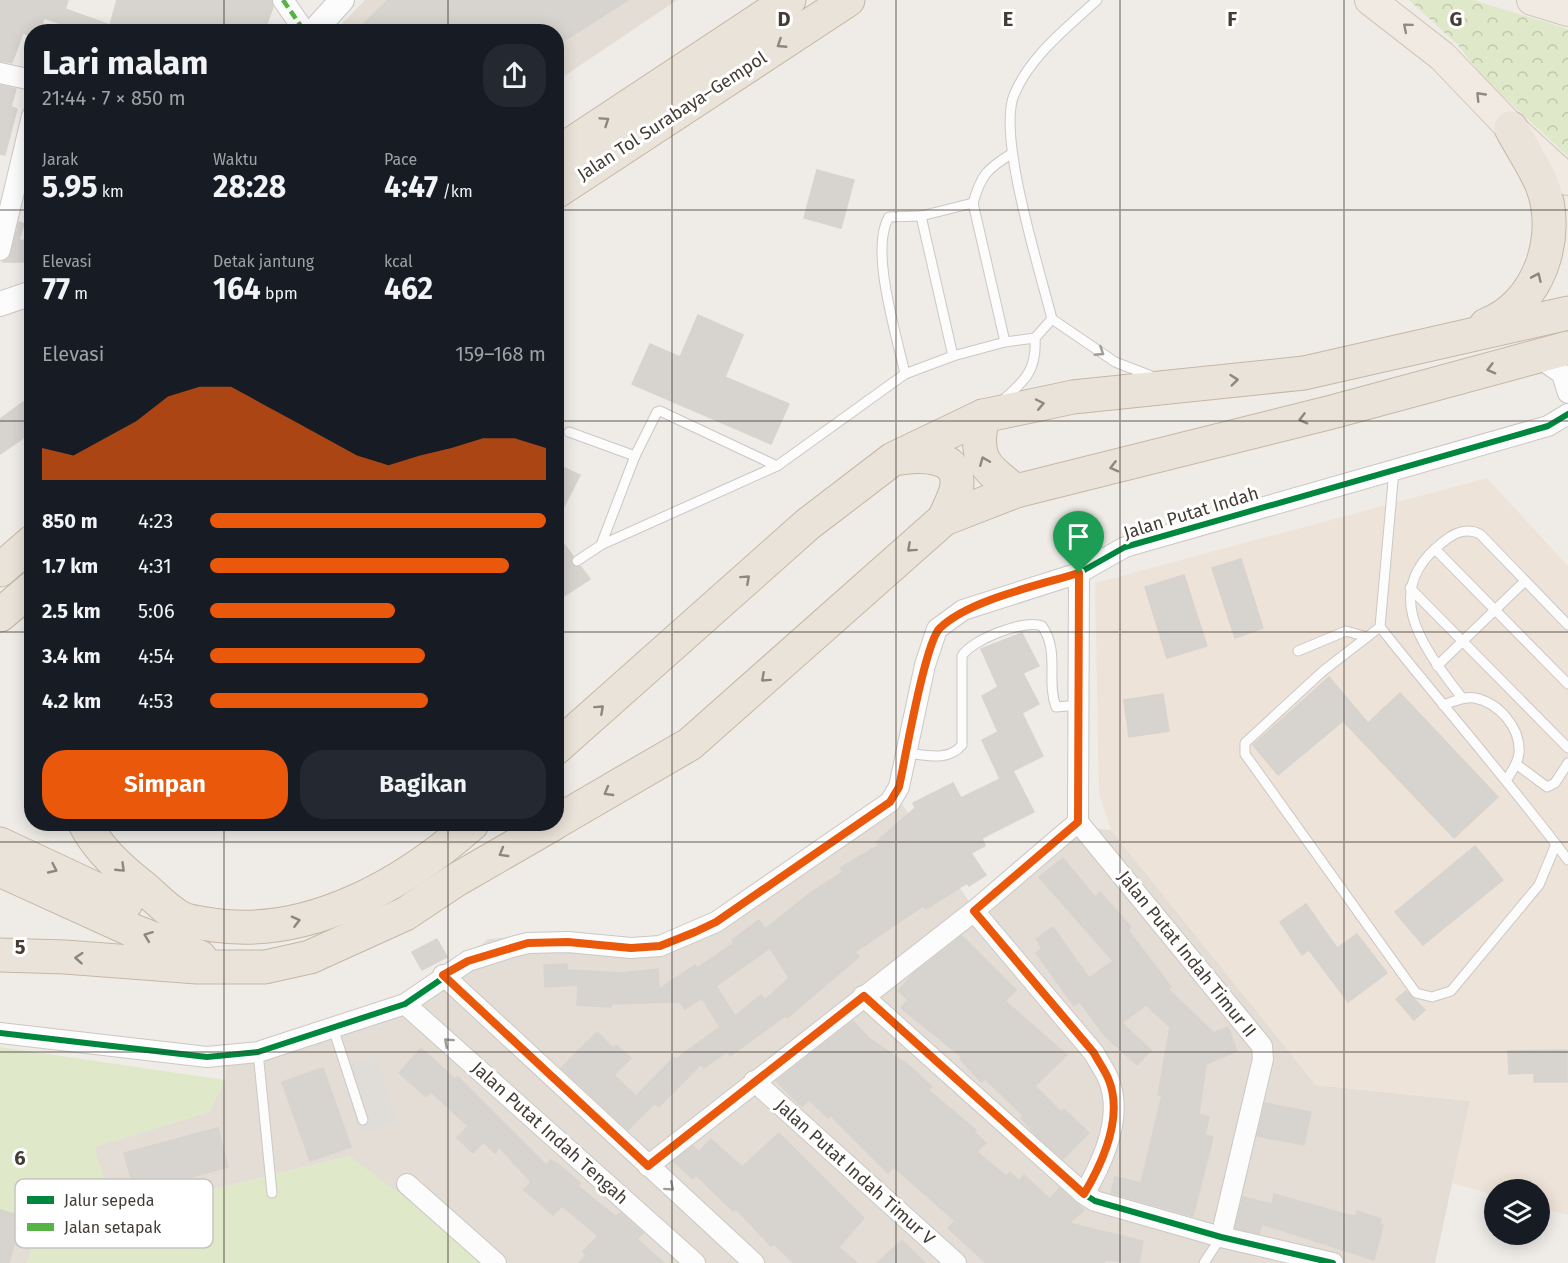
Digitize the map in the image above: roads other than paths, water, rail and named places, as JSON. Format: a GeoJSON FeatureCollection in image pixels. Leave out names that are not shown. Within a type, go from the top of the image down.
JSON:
{"type":"FeatureCollection","features":[{"type":"Feature","properties":{"kind":"highway","name":"Jalan Tol Surabaya–Gempol"},"geometry":{"type":"LineString","coordinates":[[564,149],[789,0]]}},
{"type":"Feature","properties":{"kind":"highway","name":"Jalan Tol Surabaya–Gempol"},"geometry":{"type":"LineString","coordinates":[[564,187],[848,0]]}},
{"type":"Feature","properties":{"kind":"highway"},"geometry":{"type":"LineString","coordinates":[[1440,342],[1494,322],[1521,301],[1534,284],[1544,261],[1550,218],[1545,196],[1511,128]]}},
{"type":"Feature","properties":{"kind":"highway"},"geometry":{"type":"LineString","coordinates":[[564,741],[808,524],[893,459],[984,416],[1074,397],[1304,373],[1568,312]]}},
{"type":"Feature","properties":{"kind":"highway"},"geometry":{"type":"LineString","coordinates":[[564,818],[690,744],[944,519],[1016,491],[1553,352]]}},
{"type":"Feature","properties":{"kind":"highway"},"geometry":{"type":"LineString","coordinates":[[984,416],[979,434],[980,455],[988,470],[1016,491]]}},
{"type":"Feature","properties":{"kind":"highway"},"geometry":{"type":"LineString","coordinates":[[893,459],[921,455],[945,460],[955,474],[957,484],[944,519]]}},
{"type":"Feature","properties":{"kind":"highway"},"geometry":{"type":"LineString","coordinates":[[0,570],[24,549]]}},
{"type":"Feature","properties":{"kind":"highway"},"geometry":{"type":"LineString","coordinates":[[0,615],[24,595]]}},
{"type":"Feature","properties":{"kind":"highway"},"geometry":{"type":"LineString","coordinates":[[88,831],[122,870],[185,920]]}},
{"type":"Feature","properties":{"kind":"highway"},"geometry":{"type":"LineString","coordinates":[[0,844],[128,904],[185,920],[226,927],[274,927],[325,914],[395,881],[459,831]]}},
{"type":"Feature","properties":{"kind":"highway"},"geometry":{"type":"LineString","coordinates":[[0,956],[65,957],[197,967],[222,965],[265,967],[310,957],[405,914],[456,880],[541,831]]}},
{"type":"Feature","properties":{"kind":"highway"},"geometry":{"type":"LineString","coordinates":[[0,870],[134,931],[222,965]]}},
{"type":"Feature","properties":{"kind":"main road"},"geometry":{"type":"LineString","coordinates":[[1370,0],[1442,56],[1511,128],[1568,180]]}},
{"type":"Feature","properties":{"kind":"main road"},"geometry":{"type":"LineString","coordinates":[[1532,0],[1568,11]]}},
{"type":"Feature","properties":{"kind":"street"},"geometry":{"type":"LineString","coordinates":[[284,0],[300,24]]}},
{"type":"Feature","properties":{"kind":"street"},"geometry":{"type":"LineString","coordinates":[[320,24],[342,0]]}},
{"type":"Feature","properties":{"kind":"street"},"geometry":{"type":"LineString","coordinates":[[0,73],[24,78]]}},
{"type":"Feature","properties":{"kind":"street"},"geometry":{"type":"LineString","coordinates":[[0,250],[24,150]]}},
{"type":"Feature","properties":{"kind":"street"},"geometry":{"type":"LineString","coordinates":[[0,304],[24,296]]}},
{"type":"Feature","properties":{"kind":"street"},"geometry":{"type":"LineString","coordinates":[[1553,352],[1568,393]]}},
{"type":"Feature","properties":{"kind":"street","name":"Jalan Putat Indah"},"geometry":{"type":"LineString","coordinates":[[0,1033],[207,1057],[258,1052],[405,1004],[443,975],[468,961],[528,943],[568,942],[631,948],[660,946],[716,922],[890,802],[899,787],[925,665],[938,629],[963,610],[1079,573],[1125,547],[1548,426],[1568,411]]}},
{"type":"Feature","properties":{"kind":"street"},"geometry":{"type":"LineString","coordinates":[[648,1166],[974,911],[1078,822],[1079,573]]}},
{"type":"Feature","properties":{"kind":"street","name":"Jalan Putat Indah Timur II"},"geometry":{"type":"LineString","coordinates":[[1078,822],[1262,1046],[1263,1059],[1221,1237]]}},
{"type":"Feature","properties":{"kind":"street"},"geometry":{"type":"LineString","coordinates":[[974,911],[1094,1053],[1108,1078],[1114,1099],[1109,1135],[1100,1168],[1084,1194]]}},
{"type":"Feature","properties":{"kind":"street"},"geometry":{"type":"LineString","coordinates":[[443,975],[754,1263]]}},
{"type":"Feature","properties":{"kind":"street"},"geometry":{"type":"LineString","coordinates":[[864,996],[1084,1194],[1095,1201],[1221,1237],[1333,1263]]}},
{"type":"Feature","properties":{"kind":"street","name":"Jalan Putat Indah Tengah"},"geometry":{"type":"LineString","coordinates":[[405,1004],[695,1263]]}},
{"type":"Feature","properties":{"kind":"street","name":"Jalan Putat Indah Timur V"},"geometry":{"type":"LineString","coordinates":[[754,1081],[956,1263]]}},
{"type":"Feature","properties":{"kind":"street"},"geometry":{"type":"LineString","coordinates":[[406,1184],[496,1263]]}},
{"type":"Feature","properties":{"kind":"lane"},"geometry":{"type":"LineString","coordinates":[[1098,0],[1056,38],[1026,72],[1013,97],[1009,124],[1011,154],[1052,319],[1115,362],[1175,386]]}},
{"type":"Feature","properties":{"kind":"lane"},"geometry":{"type":"LineString","coordinates":[[1005,342],[973,203],[978,186],[987,170],[1011,154]]}},
{"type":"Feature","properties":{"kind":"lane"},"geometry":{"type":"LineString","coordinates":[[905,374],[887,290],[882,247],[884,226],[890,217],[921,216],[973,203]]}},
{"type":"Feature","properties":{"kind":"lane"},"geometry":{"type":"LineString","coordinates":[[921,216],[953,356]]}},
{"type":"Feature","properties":{"kind":"lane"},"geometry":{"type":"LineString","coordinates":[[577,561],[601,545],[777,466],[905,374],[953,356],[1005,342],[1035,338],[1052,319]]}},
{"type":"Feature","properties":{"kind":"lane"},"geometry":{"type":"LineString","coordinates":[[984,416],[1031,372],[1036,353],[1035,338]]}},
{"type":"Feature","properties":{"kind":"lane"},"geometry":{"type":"LineString","coordinates":[[601,545],[635,456],[657,412],[660,411],[777,466]]}},
{"type":"Feature","properties":{"kind":"lane"},"geometry":{"type":"LineString","coordinates":[[569,432],[635,456]]}},
{"type":"Feature","properties":{"kind":"lane"},"geometry":{"type":"LineString","coordinates":[[1394,470],[1380,627],[1507,779],[1568,860]]}},
{"type":"Feature","properties":{"kind":"lane"},"geometry":{"type":"LineString","coordinates":[[1461,698],[1423,646],[1413,620],[1410,588],[1419,570],[1435,549],[1454,534],[1473,530],[1480,534],[1568,625]]}},
{"type":"Feature","properties":{"kind":"lane"},"geometry":{"type":"LineString","coordinates":[[1435,549],[1568,684]]}},
{"type":"Feature","properties":{"kind":"lane"},"geometry":{"type":"LineString","coordinates":[[1437,666],[1526,581]]}},
{"type":"Feature","properties":{"kind":"lane"},"geometry":{"type":"LineString","coordinates":[[1410,588],[1568,747]]}},
{"type":"Feature","properties":{"kind":"lane"},"geometry":{"type":"LineString","coordinates":[[906,753],[938,756],[957,752],[962,745],[962,656],[972,644],[1026,624],[1042,626],[1049,636],[1053,654],[1056,707],[1079,705]]}},
{"type":"Feature","properties":{"kind":"lane"},"geometry":{"type":"LineString","coordinates":[[1380,627],[1323,671],[1245,743],[1243,749],[1416,993],[1432,997],[1451,991],[1539,885],[1556,844]]}},
{"type":"Feature","properties":{"kind":"lane"},"geometry":{"type":"LineString","coordinates":[[1298,651],[1346,631],[1366,637]]}},
{"type":"Feature","properties":{"kind":"lane"},"geometry":{"type":"LineString","coordinates":[[1443,705],[1461,698],[1475,698],[1492,705],[1506,717],[1515,729],[1518,740],[1516,764],[1507,779]]}},
{"type":"Feature","properties":{"kind":"lane"},"geometry":{"type":"LineString","coordinates":[[1516,764],[1547,787],[1555,783],[1568,763]]}},
{"type":"Feature","properties":{"kind":"lane"},"geometry":{"type":"LineString","coordinates":[[333,1028],[363,1120]]}},
{"type":"Feature","properties":{"kind":"lane"},"geometry":{"type":"LineString","coordinates":[[258,1052],[272,1193]]}},
{"type":"Feature","properties":{"kind":"lane"},"geometry":{"type":"LineString","coordinates":[[1204,1263],[1221,1237]]}}]}
